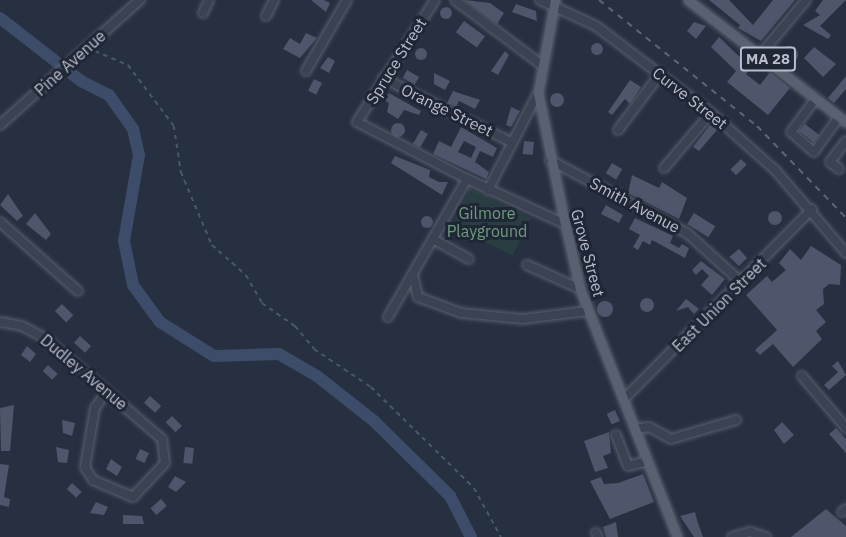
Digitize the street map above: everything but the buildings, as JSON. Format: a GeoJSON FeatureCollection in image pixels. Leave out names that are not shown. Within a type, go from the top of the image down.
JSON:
{"type":"FeatureCollection","features":[{"type":"Feature","properties":{"kind":"main road","name":"MA 28"},"geometry":{"type":"LineString","coordinates":[[688,0],[843,119]]}},
{"type":"Feature","properties":{"kind":"main road","name":"Grove Street"},"geometry":{"type":"LineString","coordinates":[[554,3],[538,93],[550,160],[580,289],[677,537]]}},
{"type":"Feature","properties":{"kind":"street","name":"Pine Avenue"},"geometry":{"type":"LineString","coordinates":[[0,126],[140,0]]}},
{"type":"Feature","properties":{"kind":"street"},"geometry":{"type":"LineString","coordinates":[[203,13],[209,0]]}},
{"type":"Feature","properties":{"kind":"street"},"geometry":{"type":"LineString","coordinates":[[266,16],[274,0]]}},
{"type":"Feature","properties":{"kind":"street"},"geometry":{"type":"LineString","coordinates":[[306,71],[347,0]]}},
{"type":"Feature","properties":{"kind":"street","name":"Spruce Street"},"geometry":{"type":"LineString","coordinates":[[435,0],[357,122],[467,179]]}},
{"type":"Feature","properties":{"kind":"street"},"geometry":{"type":"LineString","coordinates":[[455,0],[542,65]]}},
{"type":"Feature","properties":{"kind":"street","name":"Curve Street"},"geometry":{"type":"LineString","coordinates":[[540,0],[554,3],[596,26],[711,113],[812,209],[846,253]]}},
{"type":"Feature","properties":{"kind":"street"},"geometry":{"type":"LineString","coordinates":[[761,54],[806,0]]}},
{"type":"Feature","properties":{"kind":"street"},"geometry":{"type":"LineString","coordinates":[[618,130],[660,74]]}},
{"type":"Feature","properties":{"kind":"street","name":"Orange Street"},"geometry":{"type":"LineString","coordinates":[[383,78],[511,142]]}},
{"type":"Feature","properties":{"kind":"street"},"geometry":{"type":"LineString","coordinates":[[488,190],[538,93]]}},
{"type":"Feature","properties":{"kind":"street"},"geometry":{"type":"LineString","coordinates":[[816,98],[791,132],[814,152],[826,141],[824,135],[843,119]]}},
{"type":"Feature","properties":{"kind":"street"},"geometry":{"type":"LineString","coordinates":[[664,168],[711,113]]}},
{"type":"Feature","properties":{"kind":"street"},"geometry":{"type":"LineString","coordinates":[[839,169],[830,162],[846,141]]}},
{"type":"Feature","properties":{"kind":"street","name":"Smith Avenue"},"geometry":{"type":"LineString","coordinates":[[550,160],[687,233],[742,283]]}},
{"type":"Feature","properties":{"kind":"street"},"geometry":{"type":"LineString","coordinates":[[388,317],[467,179],[565,224]]}},
{"type":"Feature","properties":{"kind":"street","name":"East Union Street"},"geometry":{"type":"LineString","coordinates":[[624,399],[742,283],[812,209]]}},
{"type":"Feature","properties":{"kind":"street"},"geometry":{"type":"LineString","coordinates":[[0,222],[78,291]]}},
{"type":"Feature","properties":{"kind":"street"},"geometry":{"type":"LineString","coordinates":[[433,238],[469,259]]}},
{"type":"Feature","properties":{"kind":"street"},"geometry":{"type":"LineString","coordinates":[[527,265],[580,289]]}},
{"type":"Feature","properties":{"kind":"street"},"geometry":{"type":"LineString","coordinates":[[413,275],[418,297],[460,313],[523,319],[588,311]]}},
{"type":"Feature","properties":{"kind":"street","name":"Dudley Avenue"},"geometry":{"type":"LineString","coordinates":[[0,322],[38,333],[160,437],[166,448],[165,463],[136,496],[124,496],[90,477],[87,443],[95,408],[106,392]]}},
{"type":"Feature","properties":{"kind":"street"},"geometry":{"type":"LineString","coordinates":[[802,376],[846,428]]}},
{"type":"Feature","properties":{"kind":"street"},"geometry":{"type":"LineString","coordinates":[[635,429],[649,427],[670,439],[736,420]]}},
{"type":"Feature","properties":{"kind":"street"},"geometry":{"type":"LineString","coordinates":[[616,435],[628,466],[648,461]]}},
{"type":"Feature","properties":{"kind":"street"},"geometry":{"type":"LineString","coordinates":[[732,537],[750,532],[765,537]]}},
{"type":"Feature","properties":{"kind":"path"},"geometry":{"type":"LineString","coordinates":[[86,49],[128,65],[174,126],[181,172],[212,245],[246,275],[262,303],[295,326],[314,349],[371,387],[474,488],[501,537]]}},
{"type":"Feature","properties":{"kind":"green space","name":"Gilmore Playground"},"geometry":{"type":"Polygon","coordinates":[[[470,188],[531,218],[513,256],[452,226],[470,188]]]}},
{"type":"Feature","properties":{"kind":"waterway"},"geometry":{"type":"LineString","coordinates":[[0,18],[81,81],[109,95],[133,129],[139,155],[124,241],[133,285],[160,322],[214,356],[279,354],[317,376],[374,421],[450,496],[471,537]]}},
{"type":"Feature","properties":{"kind":"railway"},"geometry":{"type":"LineString","coordinates":[[599,0],[757,126],[846,218]]}}]}
